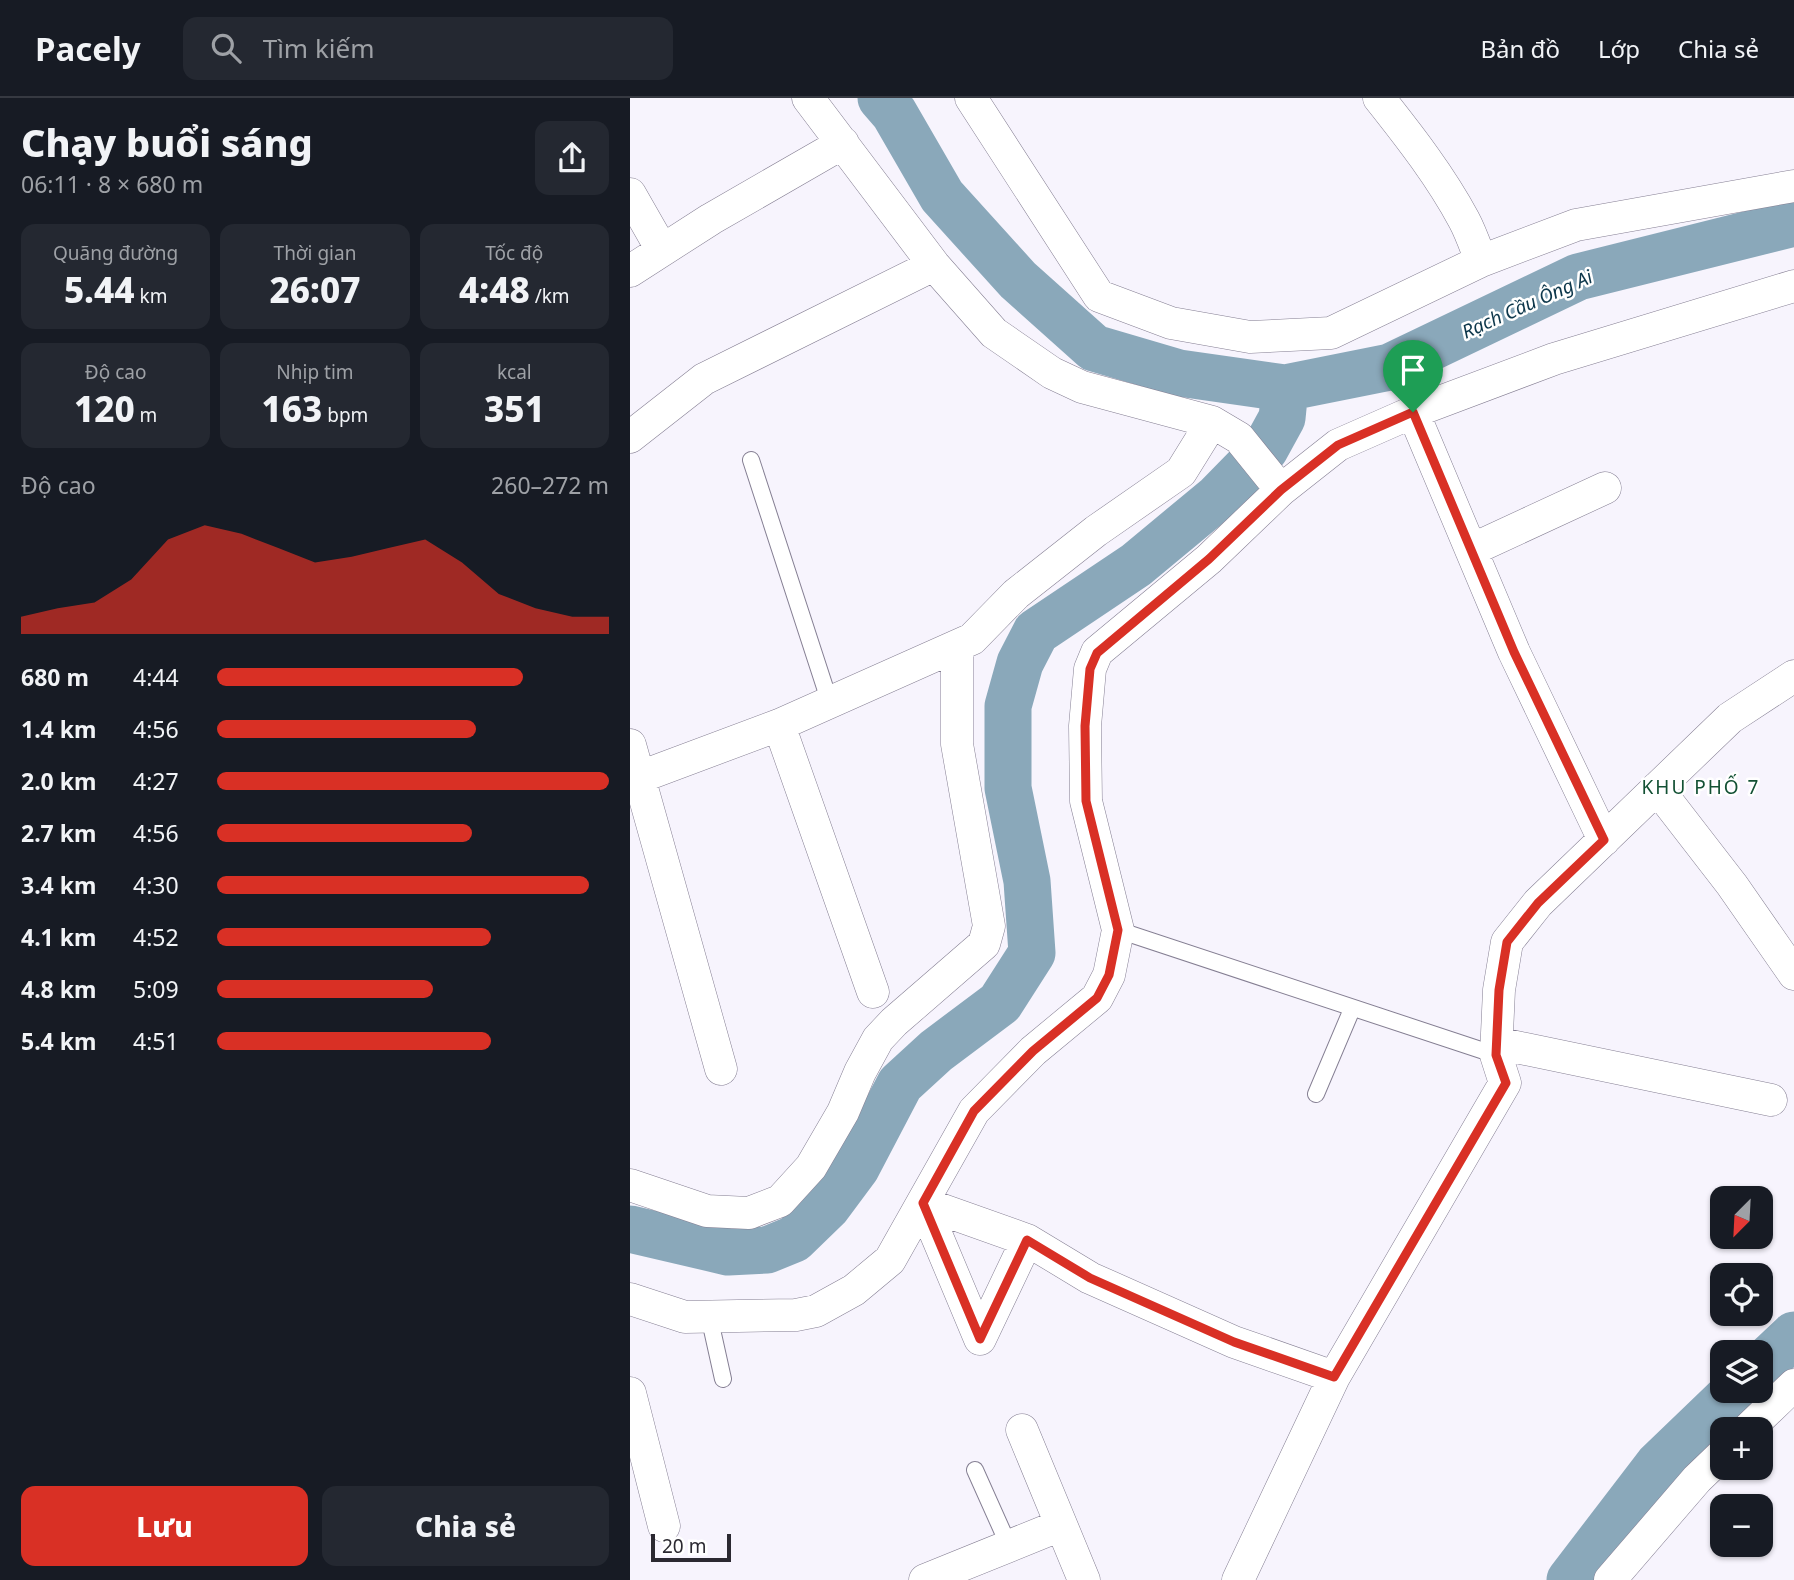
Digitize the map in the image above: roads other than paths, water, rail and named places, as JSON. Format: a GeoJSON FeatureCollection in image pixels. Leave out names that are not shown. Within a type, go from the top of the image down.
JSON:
{"type":"FeatureCollection","features":[{"type":"Feature","properties":{"kind":"street"},"geometry":{"type":"LineString","coordinates":[[808,98],[934,265],[994,333],[1052,373],[1082,387],[1212,422],[1239,438],[1275,482]]}},
{"type":"Feature","properties":{"kind":"street"},"geometry":{"type":"LineString","coordinates":[[971,98],[1099,296],[1171,323],[1250,337],[1331,333],[1482,261],[1576,225],[1794,186]]}},
{"type":"Feature","properties":{"kind":"street"},"geometry":{"type":"LineString","coordinates":[[1379,98],[1410,137],[1454,203],[1482,261]]}},
{"type":"Feature","properties":{"kind":"street"},"geometry":{"type":"LineString","coordinates":[[630,271],[843,143]]}},
{"type":"Feature","properties":{"kind":"street"},"geometry":{"type":"LineString","coordinates":[[630,194],[662,250]]}},
{"type":"Feature","properties":{"kind":"street"},"geometry":{"type":"LineString","coordinates":[[630,437],[704,379],[934,265]]}},
{"type":"Feature","properties":{"kind":"street"},"geometry":{"type":"LineString","coordinates":[[630,1299],[685,1317],[796,1315],[816,1311],[854,1290],[890,1261],[974,1111],[1033,1051],[1097,998],[1109,975],[1118,930],[1086,801],[1085,726],[1090,669],[1097,653],[1108,641],[1209,559],[1275,482],[1338,445],[1413,412],[1554,359],[1794,286]]}},
{"type":"Feature","properties":{"kind":"street"},"geometry":{"type":"LineString","coordinates":[[1413,412],[1514,652],[1604,840]]}},
{"type":"Feature","properties":{"kind":"street"},"geometry":{"type":"LineString","coordinates":[[640,777],[779,725],[972,639],[1016,594],[1096,531],[1181,472],[1212,422]]}},
{"type":"Feature","properties":{"kind":"street"},"geometry":{"type":"LineString","coordinates":[[1471,550],[1605,488]]}},
{"type":"Feature","properties":{"kind":"street"},"geometry":{"type":"LineString","coordinates":[[630,1185],[707,1211],[749,1213],[780,1201],[811,1167],[843,1112],[878,1039],[984,944],[989,926],[957,744],[957,646]]}},
{"type":"Feature","properties":{"kind":"street"},"geometry":{"type":"LineString","coordinates":[[1238,1580],[1334,1377],[1506,1083],[1496,1049],[1499,990],[1507,942],[1538,903],[1730,718],[1794,676]]}},
{"type":"Feature","properties":{"kind":"street"},"geometry":{"type":"LineString","coordinates":[[779,725],[873,992]]}},
{"type":"Feature","properties":{"kind":"street"},"geometry":{"type":"LineString","coordinates":[[630,744],[721,1069]]}},
{"type":"Feature","properties":{"kind":"street"},"geometry":{"type":"LineString","coordinates":[[1657,788],[1732,885],[1794,974]]}},
{"type":"Feature","properties":{"kind":"street"},"geometry":{"type":"LineString","coordinates":[[1496,1049],[1771,1101]]}},
{"type":"Feature","properties":{"kind":"street"},"geometry":{"type":"LineString","coordinates":[[923,1203],[1027,1240],[1090,1278],[1234,1342],[1334,1377]]}},
{"type":"Feature","properties":{"kind":"street"},"geometry":{"type":"LineString","coordinates":[[923,1203],[980,1339],[1027,1240]]}},
{"type":"Feature","properties":{"kind":"street"},"geometry":{"type":"LineString","coordinates":[[1761,1417],[1794,1385]]}},
{"type":"Feature","properties":{"kind":"street"},"geometry":{"type":"LineString","coordinates":[[630,1393],[664,1526]]}},
{"type":"Feature","properties":{"kind":"street"},"geometry":{"type":"LineString","coordinates":[[1022,1430],[1084,1580]]}},
{"type":"Feature","properties":{"kind":"street"},"geometry":{"type":"LineString","coordinates":[[1610,1580],[1710,1467]]}},
{"type":"Feature","properties":{"kind":"street"},"geometry":{"type":"LineString","coordinates":[[925,1580],[1061,1525]]}},
{"type":"Feature","properties":{"kind":"lane"},"geometry":{"type":"LineString","coordinates":[[751,460],[830,703]]}},
{"type":"Feature","properties":{"kind":"lane"},"geometry":{"type":"LineString","coordinates":[[1118,930],[1352,1009],[1496,1049]]}},
{"type":"Feature","properties":{"kind":"lane"},"geometry":{"type":"LineString","coordinates":[[1316,1094],[1352,1009]]}},
{"type":"Feature","properties":{"kind":"lane"},"geometry":{"type":"LineString","coordinates":[[709,1317],[723,1379]]}},
{"type":"Feature","properties":{"kind":"lane"},"geometry":{"type":"LineString","coordinates":[[975,1470],[1009,1546]]}},
{"type":"Feature","properties":{"kind":"waterway","name":"Rạch Cầu Ông Ai"},"geometry":{"type":"LineString","coordinates":[[881,98],[894,113],[942,196],[1018,280],[1094,348],[1179,373],[1285,388],[1390,367],[1578,277],[1794,223]]}},
{"type":"Feature","properties":{"kind":"waterway"},"geometry":{"type":"LineString","coordinates":[[630,1229],[728,1252],[767,1250],[794,1239],[827,1207],[856,1168],[900,1084],[936,1051],[1000,1003],[1032,953],[1027,881],[1008,788],[1008,706],[1020,663],[1036,632],[1136,565],[1218,497],[1265,449],[1282,418],[1285,388]]}},
{"type":"Feature","properties":{"kind":"waterway"},"geometry":{"type":"LineString","coordinates":[[1773,1355],[1794,1335]]}},
{"type":"Feature","properties":{"kind":"waterway"},"geometry":{"type":"LineString","coordinates":[[1570,1580],[1658,1465],[1723,1403]]}},
{"type":"Feature","properties":{"kind":"district","name":"KHU PHỐ 7"},"geometry":{"type":"Point","coordinates":[1701,787]}}]}
